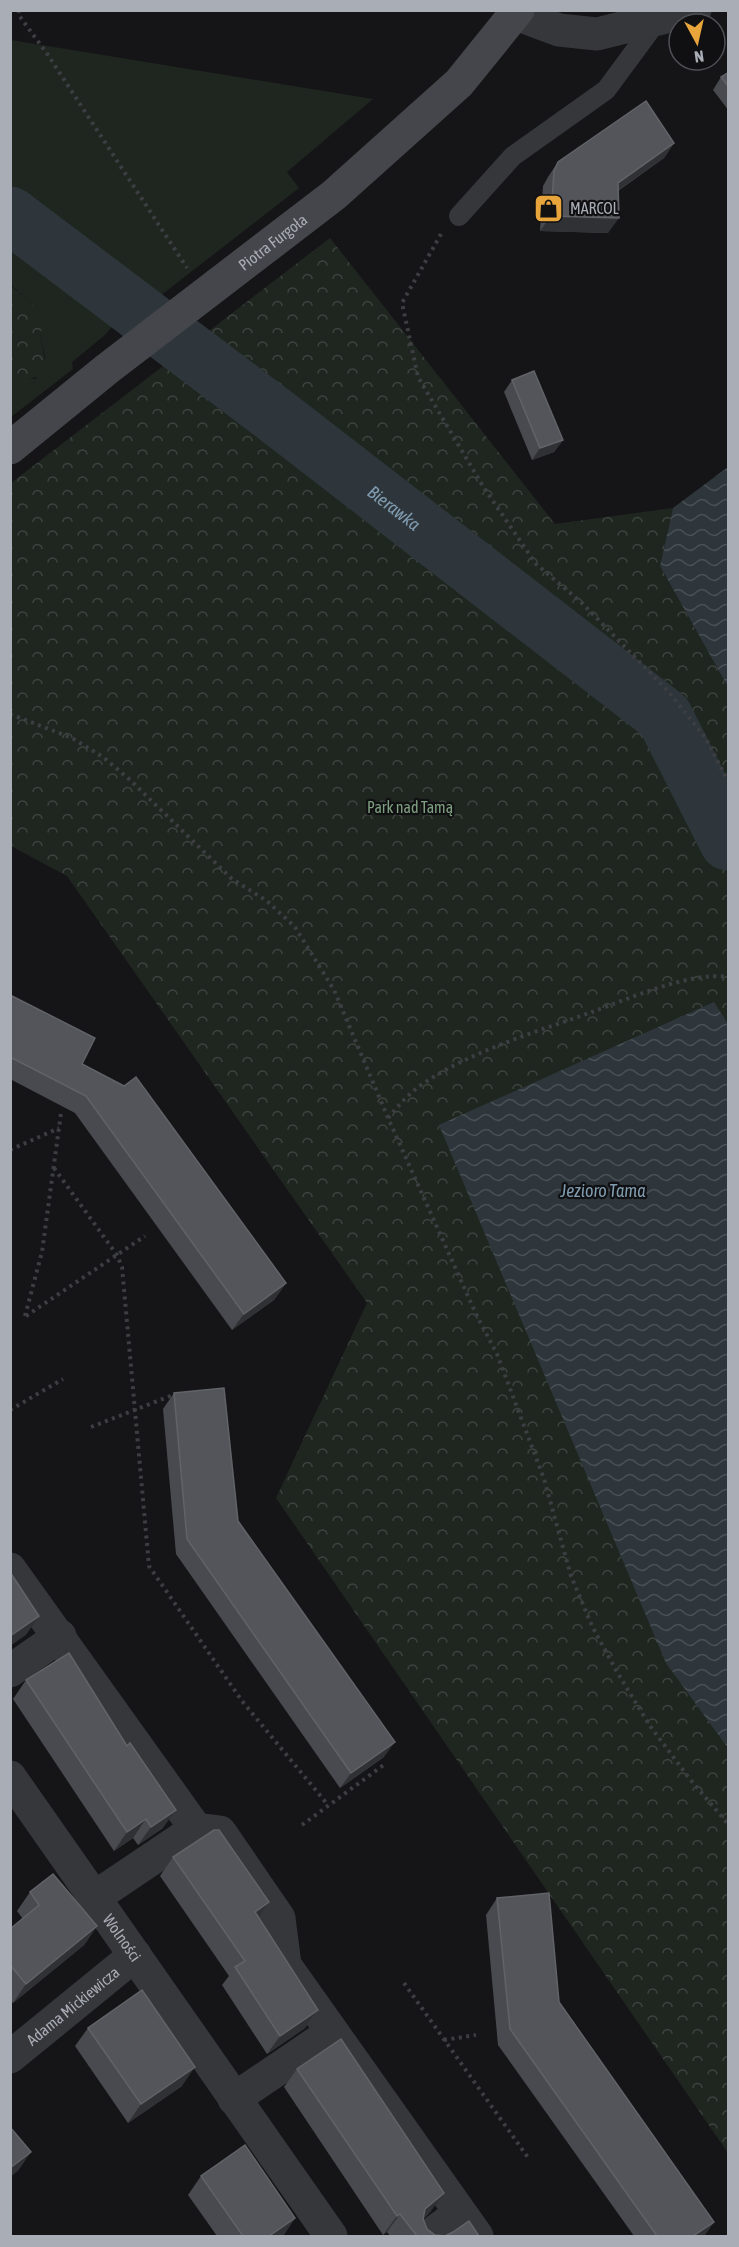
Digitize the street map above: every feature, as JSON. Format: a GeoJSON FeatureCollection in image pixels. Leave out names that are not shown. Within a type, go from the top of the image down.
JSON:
{"type":"FeatureCollection","features":[{"type":"Feature","properties":{"kind":"main road","name":"Piotra Furgoła"},"geometry":{"type":"LineString","coordinates":[[10,448],[107,369],[334,195],[450,91],[517,12]]}},
{"type":"Feature","properties":{"kind":"street"},"geometry":{"type":"LineString","coordinates":[[517,12],[559,30],[597,34],[695,10]]}},
{"type":"Feature","properties":{"kind":"street"},"geometry":{"type":"LineString","coordinates":[[10,1569],[60,1636],[195,1829]]}},
{"type":"Feature","properties":{"kind":"street"},"geometry":{"type":"LineString","coordinates":[[10,1671],[60,1636]]}},
{"type":"Feature","properties":{"kind":"street","name":"Wolności"},"geometry":{"type":"LineString","coordinates":[[10,1777],[332,2236]]}},
{"type":"Feature","properties":{"kind":"street"},"geometry":{"type":"LineString","coordinates":[[94,1897],[195,1829],[220,1832],[279,1918],[285,1965],[469,2225],[429,2236]]}},
{"type":"Feature","properties":{"kind":"street","name":"Adama Mickiewicza"},"geometry":{"type":"LineString","coordinates":[[10,2057],[135,1956]]}},
{"type":"Feature","properties":{"kind":"street"},"geometry":{"type":"LineString","coordinates":[[234,2099],[331,2033]]}},
{"type":"Feature","properties":{"kind":"lane"},"geometry":{"type":"LineString","coordinates":[[459,216],[513,156],[606,90],[657,21]]}},
{"type":"Feature","properties":{"kind":"path"},"geometry":{"type":"LineString","coordinates":[[19,10],[18,14],[48,55],[204,294]]}},
{"type":"Feature","properties":{"kind":"path"},"geometry":{"type":"LineString","coordinates":[[459,216],[446,226],[402,303],[418,377],[484,488],[536,564],[582,603],[667,690],[705,737],[729,781]]}},
{"type":"Feature","properties":{"kind":"path"},"geometry":{"type":"LineString","coordinates":[[10,714],[72,738],[103,757],[129,779],[232,879],[267,901],[295,927],[334,990],[388,1118],[476,1314],[497,1354],[544,1479],[571,1576],[592,1626],[650,1726],[689,1778],[729,1824]]}},
{"type":"Feature","properties":{"kind":"path"},"geometry":{"type":"LineString","coordinates":[[388,1118],[404,1099],[422,1084],[463,1061],[642,994],[687,980],[729,977]]}},
{"type":"Feature","properties":{"kind":"path"},"geometry":{"type":"LineString","coordinates":[[61,1113],[42,1252],[25,1316],[145,1236]]}},
{"type":"Feature","properties":{"kind":"path"},"geometry":{"type":"LineString","coordinates":[[10,1150],[60,1128]]}},
{"type":"Feature","properties":{"kind":"path"},"geometry":{"type":"LineString","coordinates":[[54,1168],[117,1255],[122,1267],[149,1566],[242,1701],[328,1805]]}},
{"type":"Feature","properties":{"kind":"path"},"geometry":{"type":"LineString","coordinates":[[10,1410],[63,1379]]}},
{"type":"Feature","properties":{"kind":"path"},"geometry":{"type":"LineString","coordinates":[[91,1427],[173,1395]]}},
{"type":"Feature","properties":{"kind":"path"},"geometry":{"type":"LineString","coordinates":[[303,1825],[385,1764]]}},
{"type":"Feature","properties":{"kind":"path"},"geometry":{"type":"LineString","coordinates":[[404,1983],[529,2159]]}},
{"type":"Feature","properties":{"kind":"path"},"geometry":{"type":"LineString","coordinates":[[444,2040],[476,2035]]}},
{"type":"Feature","properties":{"kind":"green space"},"geometry":{"type":"Polygon","coordinates":[[[11,40],[373,99],[287,172],[299,188],[151,303],[11,195],[11,40]]]}},
{"type":"Feature","properties":{"kind":"green space"},"geometry":{"type":"Polygon","coordinates":[[[11,233],[34,253],[51,263],[61,275],[120,317],[105,335],[72,362],[73,369],[11,417],[11,379],[20,377],[36,379],[45,357],[40,335],[45,317],[11,285],[11,233]]]}},
{"type":"Feature","properties":{"kind":"green space","name":"Park nad Tamą"},"geometry":{"type":"Polygon","coordinates":[[[330,238],[555,524],[673,508],[660,566],[728,687],[728,2153],[276,1498],[367,1303],[67,876],[11,846],[11,483],[330,238]]]}},
{"type":"Feature","properties":{"kind":"green space"},"geometry":{"type":"Polygon","coordinates":[[[10,285],[46,317],[40,335],[47,372],[37,377],[11,379],[10,285]]]}},
{"type":"Feature","properties":{"kind":"water"},"geometry":{"type":"Polygon","coordinates":[[[728,467],[728,687],[660,566],[673,508],[728,467]]]}},
{"type":"Feature","properties":{"kind":"water","name":"Jezioro Tama"},"geometry":{"type":"Polygon","coordinates":[[[714,1002],[728,1024],[728,1748],[666,1663],[439,1125],[714,1002]]]}},
{"type":"Feature","properties":{"kind":"building"},"geometry":{"type":"Polygon","coordinates":[[[729,72],[729,87],[721,77],[729,72]]]}},
{"type":"Feature","properties":{"kind":"building"},"geometry":{"type":"Polygon","coordinates":[[[646,101],[674,143],[618,183],[619,218],[551,216],[554,171],[558,162],[646,101]]]}},
{"type":"Feature","properties":{"kind":"building"},"geometry":{"type":"Polygon","coordinates":[[[534,371],[563,440],[540,448],[512,380],[534,371]]]}},
{"type":"Feature","properties":{"kind":"building"},"geometry":{"type":"Polygon","coordinates":[[[10,995],[95,1038],[82,1064],[124,1086],[136,1077],[286,1283],[244,1314],[86,1096],[10,1057],[10,995]]]}},
{"type":"Feature","properties":{"kind":"building"},"geometry":{"type":"Polygon","coordinates":[[[224,1388],[238,1521],[395,1742],[351,1773],[187,1539],[174,1393],[224,1388]]]}},
{"type":"Feature","properties":{"kind":"building"},"geometry":{"type":"Polygon","coordinates":[[[10,1572],[39,1616],[10,1636],[10,1572]]]}},
{"type":"Feature","properties":{"kind":"building"},"geometry":{"type":"Polygon","coordinates":[[[69,1653],[127,1746],[130,1743],[176,1810],[151,1827],[146,1819],[127,1832],[26,1680],[69,1653]]]}},
{"type":"Feature","properties":{"kind":"building"},"geometry":{"type":"Polygon","coordinates":[[[214,1830],[219,1830],[269,1902],[255,1912],[318,2010],[280,2036],[235,1967],[245,1961],[173,1857],[214,1830]]]}},
{"type":"Feature","properties":{"kind":"building"},"geometry":{"type":"Polygon","coordinates":[[[53,1874],[97,1926],[26,1984],[10,1965],[10,1929],[39,1905],[30,1892],[53,1874]]]}},
{"type":"Feature","properties":{"kind":"building"},"geometry":{"type":"Polygon","coordinates":[[[549,1893],[559,2002],[714,2222],[693,2236],[657,2236],[510,2029],[497,1898],[549,1893]]]}},
{"type":"Feature","properties":{"kind":"building"},"geometry":{"type":"Polygon","coordinates":[[[142,1990],[195,2067],[141,2104],[88,2028],[142,1990]]]}},
{"type":"Feature","properties":{"kind":"building"},"geometry":{"type":"Polygon","coordinates":[[[341,2039],[444,2193],[425,2209],[423,2219],[427,2229],[435,2235],[445,2236],[417,2236],[400,2214],[397,2216],[297,2069],[341,2039]]]}},
{"type":"Feature","properties":{"kind":"building"},"geometry":{"type":"Polygon","coordinates":[[[10,2127],[31,2152],[10,2168],[10,2127]]]}},
{"type":"Feature","properties":{"kind":"building"},"geometry":{"type":"Polygon","coordinates":[[[245,2145],[295,2218],[269,2236],[243,2236],[201,2176],[245,2145]]]}},
{"type":"Feature","properties":{"kind":"building"},"geometry":{"type":"Polygon","coordinates":[[[469,2221],[479,2236],[445,2236],[469,2221]]]}},
{"type":"Feature","properties":{"kind":"waterway","name":"Bierawka"},"geometry":{"type":"LineString","coordinates":[[10,215],[280,419],[664,716],[728,842]]}},
{"type":"Feature","properties":{"kind":"place","name":"MARCOL"},"geometry":{"type":"Point","coordinates":[549,208]}}]}
